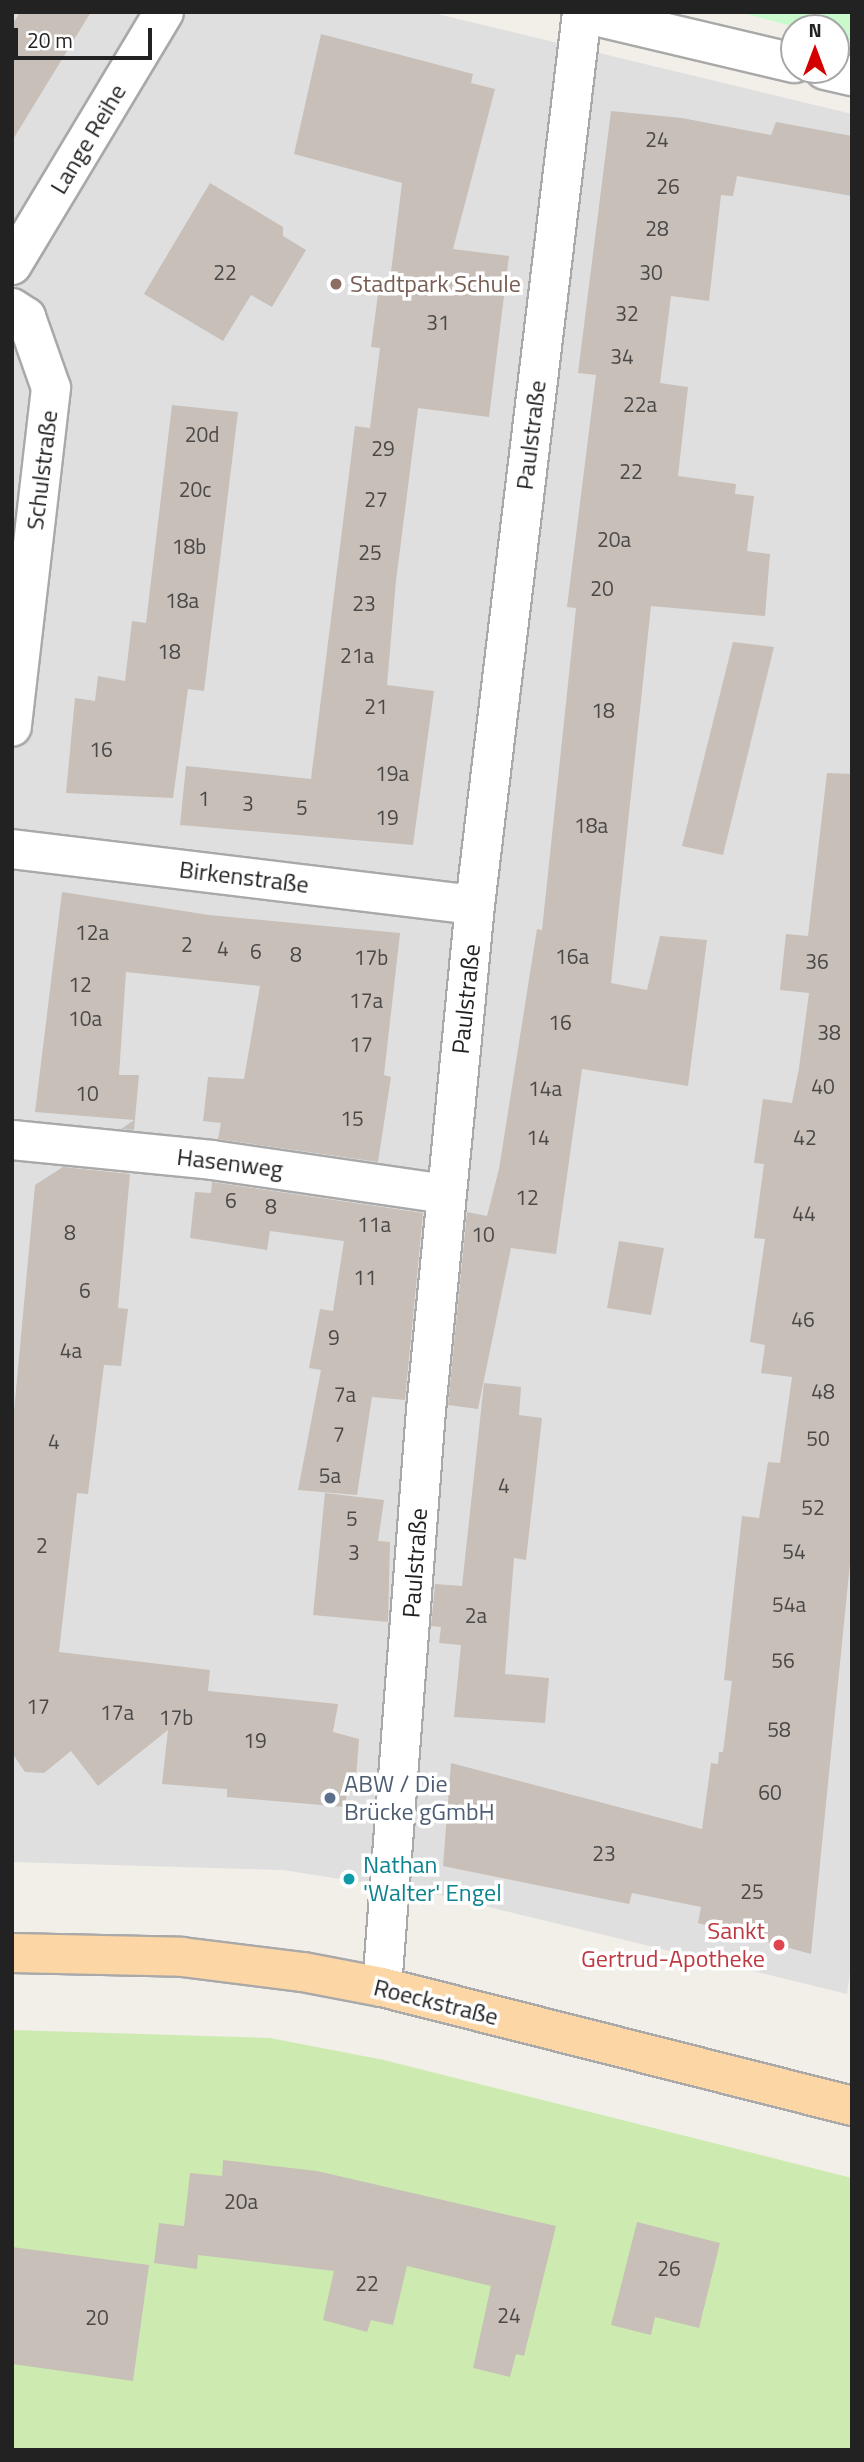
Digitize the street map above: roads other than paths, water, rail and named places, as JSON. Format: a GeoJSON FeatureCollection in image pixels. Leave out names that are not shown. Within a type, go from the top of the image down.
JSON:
{"type":"FeatureCollection","features":[{"type":"Feature","properties":{"kind":"main road","name":"Roeckstraße"},"geometry":{"type":"LineString","coordinates":[[12,1953],[183,1957],[382,1987],[852,2106]]}},
{"type":"Feature","properties":{"kind":"street","name":"Lange Reihe"},"geometry":{"type":"LineString","coordinates":[[12,265],[163,12]]}},
{"type":"Feature","properties":{"kind":"street"},"geometry":{"type":"LineString","coordinates":[[582,13],[780,60]]}},
{"type":"Feature","properties":{"kind":"street","name":"Paulstraße"},"geometry":{"type":"LineString","coordinates":[[382,1987],[446,1194],[475,905],[582,13]]}},
{"type":"Feature","properties":{"kind":"street","name":"Schulstraße"},"geometry":{"type":"LineString","coordinates":[[12,308],[26,317],[51,388],[12,727]]}},
{"type":"Feature","properties":{"kind":"street","name":"Birkenstraße"},"geometry":{"type":"LineString","coordinates":[[12,849],[475,905]]}},
{"type":"Feature","properties":{"kind":"street","name":"Hasenweg"},"geometry":{"type":"LineString","coordinates":[[12,1140],[212,1160],[446,1194]]}},
{"type":"Feature","properties":{"kind":"place","name":"Stadtpark Schule"},"geometry":{"type":"Point","coordinates":[336,284]}},
{"type":"Feature","properties":{"kind":"place","name":"ABW / Die Brücke gGmbH"},"geometry":{"type":"Point","coordinates":[330,1798]}},
{"type":"Feature","properties":{"kind":"place","name":"Nathan 'Walter' Engel"},"geometry":{"type":"Point","coordinates":[349,1879]}},
{"type":"Feature","properties":{"kind":"place","name":"Sankt Gertrud-Apotheke"},"geometry":{"type":"Point","coordinates":[779,1945]}}]}
